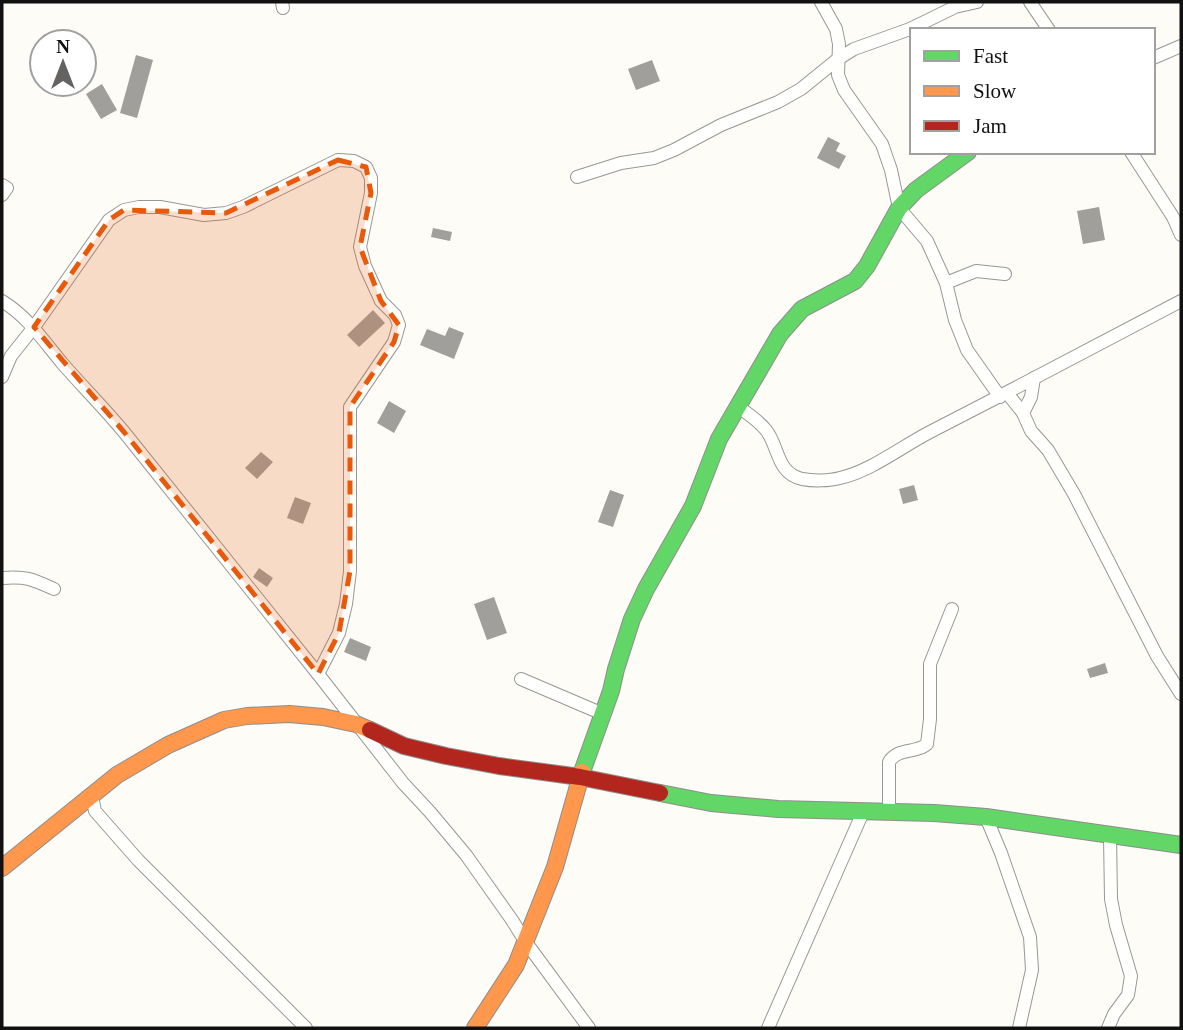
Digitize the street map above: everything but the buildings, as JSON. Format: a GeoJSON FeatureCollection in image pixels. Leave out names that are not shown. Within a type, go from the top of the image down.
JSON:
{"type":"FeatureCollection","features":[{"type":"Feature","properties":{"kind":"street"},"geometry":{"type":"LineString","coordinates":[[821,2],[836,29],[839,44],[838,75],[844,90],[882,144],[899,208],[927,240],[946,283],[955,320],[967,350],[1003,395],[1023,413],[1031,430],[1048,450],[1084,512],[1157,656],[1181,694]]}},
{"type":"Feature","properties":{"kind":"street"},"geometry":{"type":"LineString","coordinates":[[911,28],[955,8],[977,2]]}},
{"type":"Feature","properties":{"kind":"street"},"geometry":{"type":"LineString","coordinates":[[1030,2],[1048,28]]}},
{"type":"Feature","properties":{"kind":"street"},"geometry":{"type":"LineString","coordinates":[[577,177],[621,163],[654,158],[674,150],[721,125],[801,89],[854,49],[910,29]]}},
{"type":"Feature","properties":{"kind":"street"},"geometry":{"type":"LineString","coordinates":[[1155,57],[1181,46]]}},
{"type":"Feature","properties":{"kind":"street"},"geometry":{"type":"LineString","coordinates":[[475,1028],[516,965],[555,867],[580,777],[603,714],[632,619],[693,506],[719,439],[737,406],[788,324],[802,309],[855,281],[867,266],[899,208],[916,190],[965,154]]}},
{"type":"Feature","properties":{"kind":"street"},"geometry":{"type":"LineString","coordinates":[[1132,154],[1173,217],[1181,235]]}},
{"type":"Feature","properties":{"kind":"street"},"geometry":{"type":"LineString","coordinates":[[2,377],[10,356],[34,327],[109,220],[124,210],[139,206],[204,215],[226,213],[338,160],[366,167],[372,178],[371,193],[359,247],[381,301],[395,315],[399,325],[394,342],[350,407],[350,571],[339,632],[318,674]]}},
{"type":"Feature","properties":{"kind":"street"},"geometry":{"type":"LineString","coordinates":[[2,185],[7,188],[2,195]]}},
{"type":"Feature","properties":{"kind":"street"},"geometry":{"type":"LineString","coordinates":[[946,283],[976,271],[1005,274]]}},
{"type":"Feature","properties":{"kind":"street"},"geometry":{"type":"LineString","coordinates":[[2,301],[34,327],[62,363],[124,432],[403,783],[466,855],[589,1028]]}},
{"type":"Feature","properties":{"kind":"street"},"geometry":{"type":"LineString","coordinates":[[737,406],[757,420],[768,432],[785,469],[800,479],[839,479],[864,469],[1181,301]]}},
{"type":"Feature","properties":{"kind":"street"},"geometry":{"type":"LineString","coordinates":[[1023,413],[1031,397],[1034,378]]}},
{"type":"Feature","properties":{"kind":"street"},"geometry":{"type":"LineString","coordinates":[[2,578],[29,578],[54,589]]}},
{"type":"Feature","properties":{"kind":"street"},"geometry":{"type":"LineString","coordinates":[[888,812],[889,762],[894,755],[922,748],[927,744],[930,664],[952,608]]}},
{"type":"Feature","properties":{"kind":"street"},"geometry":{"type":"LineString","coordinates":[[521,679],[603,714]]}},
{"type":"Feature","properties":{"kind":"street"},"geometry":{"type":"LineString","coordinates":[[2,867],[78,808],[93,804],[117,775],[168,745],[224,720],[289,713],[356,724],[404,746],[446,756],[580,777],[711,803],[778,809],[986,817],[1181,845]]}},
{"type":"Feature","properties":{"kind":"street"},"geometry":{"type":"LineString","coordinates":[[93,804],[138,860],[306,1028]]}},
{"type":"Feature","properties":{"kind":"street"},"geometry":{"type":"LineString","coordinates":[[768,1028],[863,812]]}},
{"type":"Feature","properties":{"kind":"street"},"geometry":{"type":"LineString","coordinates":[[986,817],[1030,937],[1032,970],[1019,1028]]}},
{"type":"Feature","properties":{"kind":"street"},"geometry":{"type":"LineString","coordinates":[[1108,1028],[1114,1014],[1128,995],[1130,976],[1115,925],[1111,899],[1110,836]]}},
{"type":"Feature","properties":{"kind":"highlighted area"},"geometry":{"type":"Polygon","coordinates":[[[338,160],[366,167],[371,193],[360,247],[381,301],[399,325],[394,342],[350,407],[350,571],[339,633],[318,674],[124,432],[34,327],[109,220],[124,210],[226,213],[338,160]]]}},
{"type":"Feature","properties":{"kind":"traffic: fast"},"geometry":{"type":"LineString","coordinates":[[582,772],[611,691],[632,619],[693,506],[719,439],[780,334],[802,309],[855,281],[867,266],[899,208],[916,190],[965,154]]}},
{"type":"Feature","properties":{"kind":"traffic: fast"},"geometry":{"type":"LineString","coordinates":[[660,793],[711,803],[778,809],[986,817],[1181,845]]}},
{"type":"Feature","properties":{"kind":"traffic: slow"},"geometry":{"type":"LineString","coordinates":[[2,868],[117,775],[168,745],[224,720],[289,714],[323,717],[370,730]]}},
{"type":"Feature","properties":{"kind":"traffic: slow"},"geometry":{"type":"LineString","coordinates":[[475,1028],[516,965],[555,867],[582,772]]}},
{"type":"Feature","properties":{"kind":"traffic: jam"},"geometry":{"type":"LineString","coordinates":[[370,730],[404,746],[446,756],[580,777],[660,793]]}}]}
